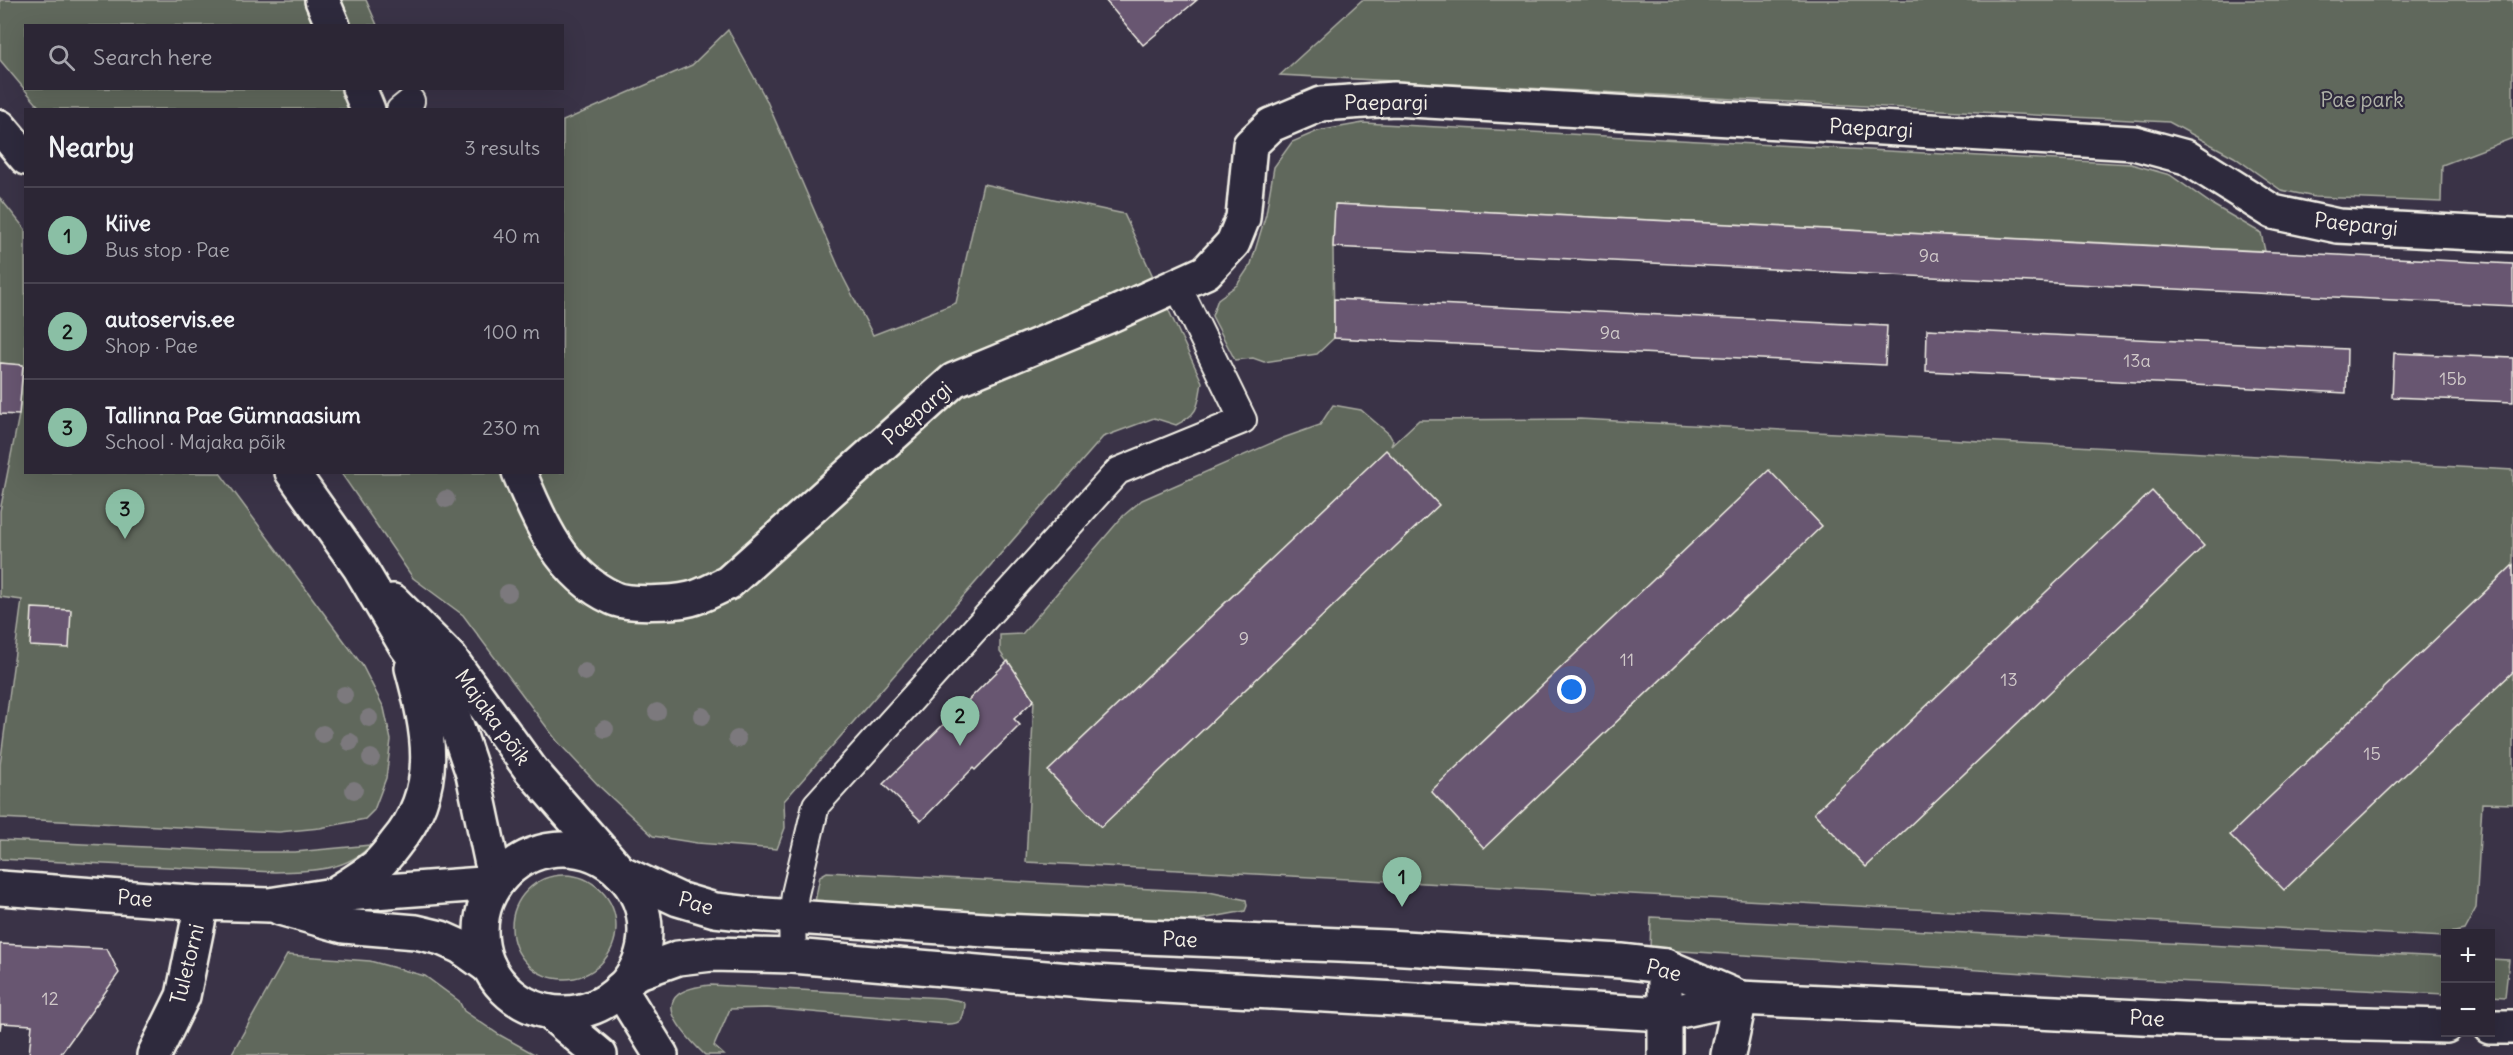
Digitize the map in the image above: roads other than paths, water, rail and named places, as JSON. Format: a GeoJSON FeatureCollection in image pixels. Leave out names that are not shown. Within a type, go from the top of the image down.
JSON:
{"type":"FeatureCollection","features":[{"type":"Feature","properties":{"kind":"main road"},"geometry":{"type":"LineString","coordinates":[[322,0],[332,24]]}},
{"type":"Feature","properties":{"kind":"main road"},"geometry":{"type":"LineString","coordinates":[[360,90],[367,108]]}},
{"type":"Feature","properties":{"kind":"main road","name":"Paepargi"},"geometry":{"type":"LineString","coordinates":[[520,474],[538,519],[574,572],[614,599],[653,603],[691,599],[728,583],[954,380],[1206,272],[1233,243],[1243,218],[1250,145],[1271,125],[1321,104],[1394,99],[2134,143],[2186,157],[2273,212],[2337,226],[2513,235]]}},
{"type":"Feature","properties":{"kind":"main road"},"geometry":{"type":"LineString","coordinates":[[0,127],[24,156]]}},
{"type":"Feature","properties":{"kind":"main road","name":"Majaka põik"},"geometry":{"type":"LineString","coordinates":[[293,474],[360,568],[406,646],[451,709],[473,774],[496,883]]}},
{"type":"Feature","properties":{"kind":"main road","name":"Majaka põik"},"geometry":{"type":"LineString","coordinates":[[360,568],[450,658],[531,770],[620,872]]}},
{"type":"Feature","properties":{"kind":"main road"},"geometry":{"type":"LineString","coordinates":[[333,895],[377,866],[411,825],[418,807],[429,769],[426,718],[406,646]]}},
{"type":"Feature","properties":{"kind":"main road"},"geometry":{"type":"LineString","coordinates":[[555,848],[590,853],[606,860],[620,872],[637,896],[645,923],[640,960],[627,982],[607,1000],[588,1009],[569,1013],[549,1012],[531,1006],[514,997],[499,983],[482,949],[480,929],[485,905],[496,883],[521,859],[555,848]]}},
{"type":"Feature","properties":{"kind":"main road","name":"Pae"},"geometry":{"type":"LineString","coordinates":[[620,872],[678,899],[715,910],[792,918],[1000,931],[1387,947],[1665,966],[1740,999]]}},
{"type":"Feature","properties":{"kind":"main road","name":"Pae"},"geometry":{"type":"LineString","coordinates":[[0,888],[201,903],[269,905],[333,895],[496,883]]}},
{"type":"Feature","properties":{"kind":"main road","name":"Tuletorni"},"geometry":{"type":"LineString","coordinates":[[154,1055],[183,996],[201,903]]}},
{"type":"Feature","properties":{"kind":"main road","name":"Pae"},"geometry":{"type":"LineString","coordinates":[[269,905],[344,926],[416,932],[441,938],[461,947],[489,967]]}},
{"type":"Feature","properties":{"kind":"main road","name":"Pae"},"geometry":{"type":"LineString","coordinates":[[627,982],[678,958],[712,954],[794,956],[1093,982],[1665,1014],[1740,999],[2204,1020],[2441,1026]]}},
{"type":"Feature","properties":{"kind":"main road"},"geometry":{"type":"LineString","coordinates":[[1665,966],[1665,1055]]}},
{"type":"Feature","properties":{"kind":"main road"},"geometry":{"type":"LineString","coordinates":[[627,982],[661,1055]]}},
{"type":"Feature","properties":{"kind":"main road"},"geometry":{"type":"LineString","coordinates":[[1728,1055],[1740,999]]}},
{"type":"Feature","properties":{"kind":"main road"},"geometry":{"type":"LineString","coordinates":[[549,1012],[600,1055]]}},
{"type":"Feature","properties":{"kind":"main road"},"geometry":{"type":"LineString","coordinates":[[2495,1027],[2513,1027]]}},
{"type":"Feature","properties":{"kind":"lane"},"geometry":{"type":"LineString","coordinates":[[794,956],[792,918],[795,894],[816,805],[1118,471],[1243,420],[1177,285]]}},
{"type":"Feature","properties":{"kind":"place","name":"Tallinna Pae Gümnaasium"},"geometry":{"type":"Point","coordinates":[125,539]}},
{"type":"Feature","properties":{"kind":"place","name":"autoservis.ee"},"geometry":{"type":"Point","coordinates":[960,746]}},
{"type":"Feature","properties":{"kind":"place","name":"Kiive"},"geometry":{"type":"Point","coordinates":[1402,907]}},
{"type":"Feature","properties":{"kind":"park label","name":"Pae park"},"geometry":{"type":"Point","coordinates":[2362,99]}}]}
